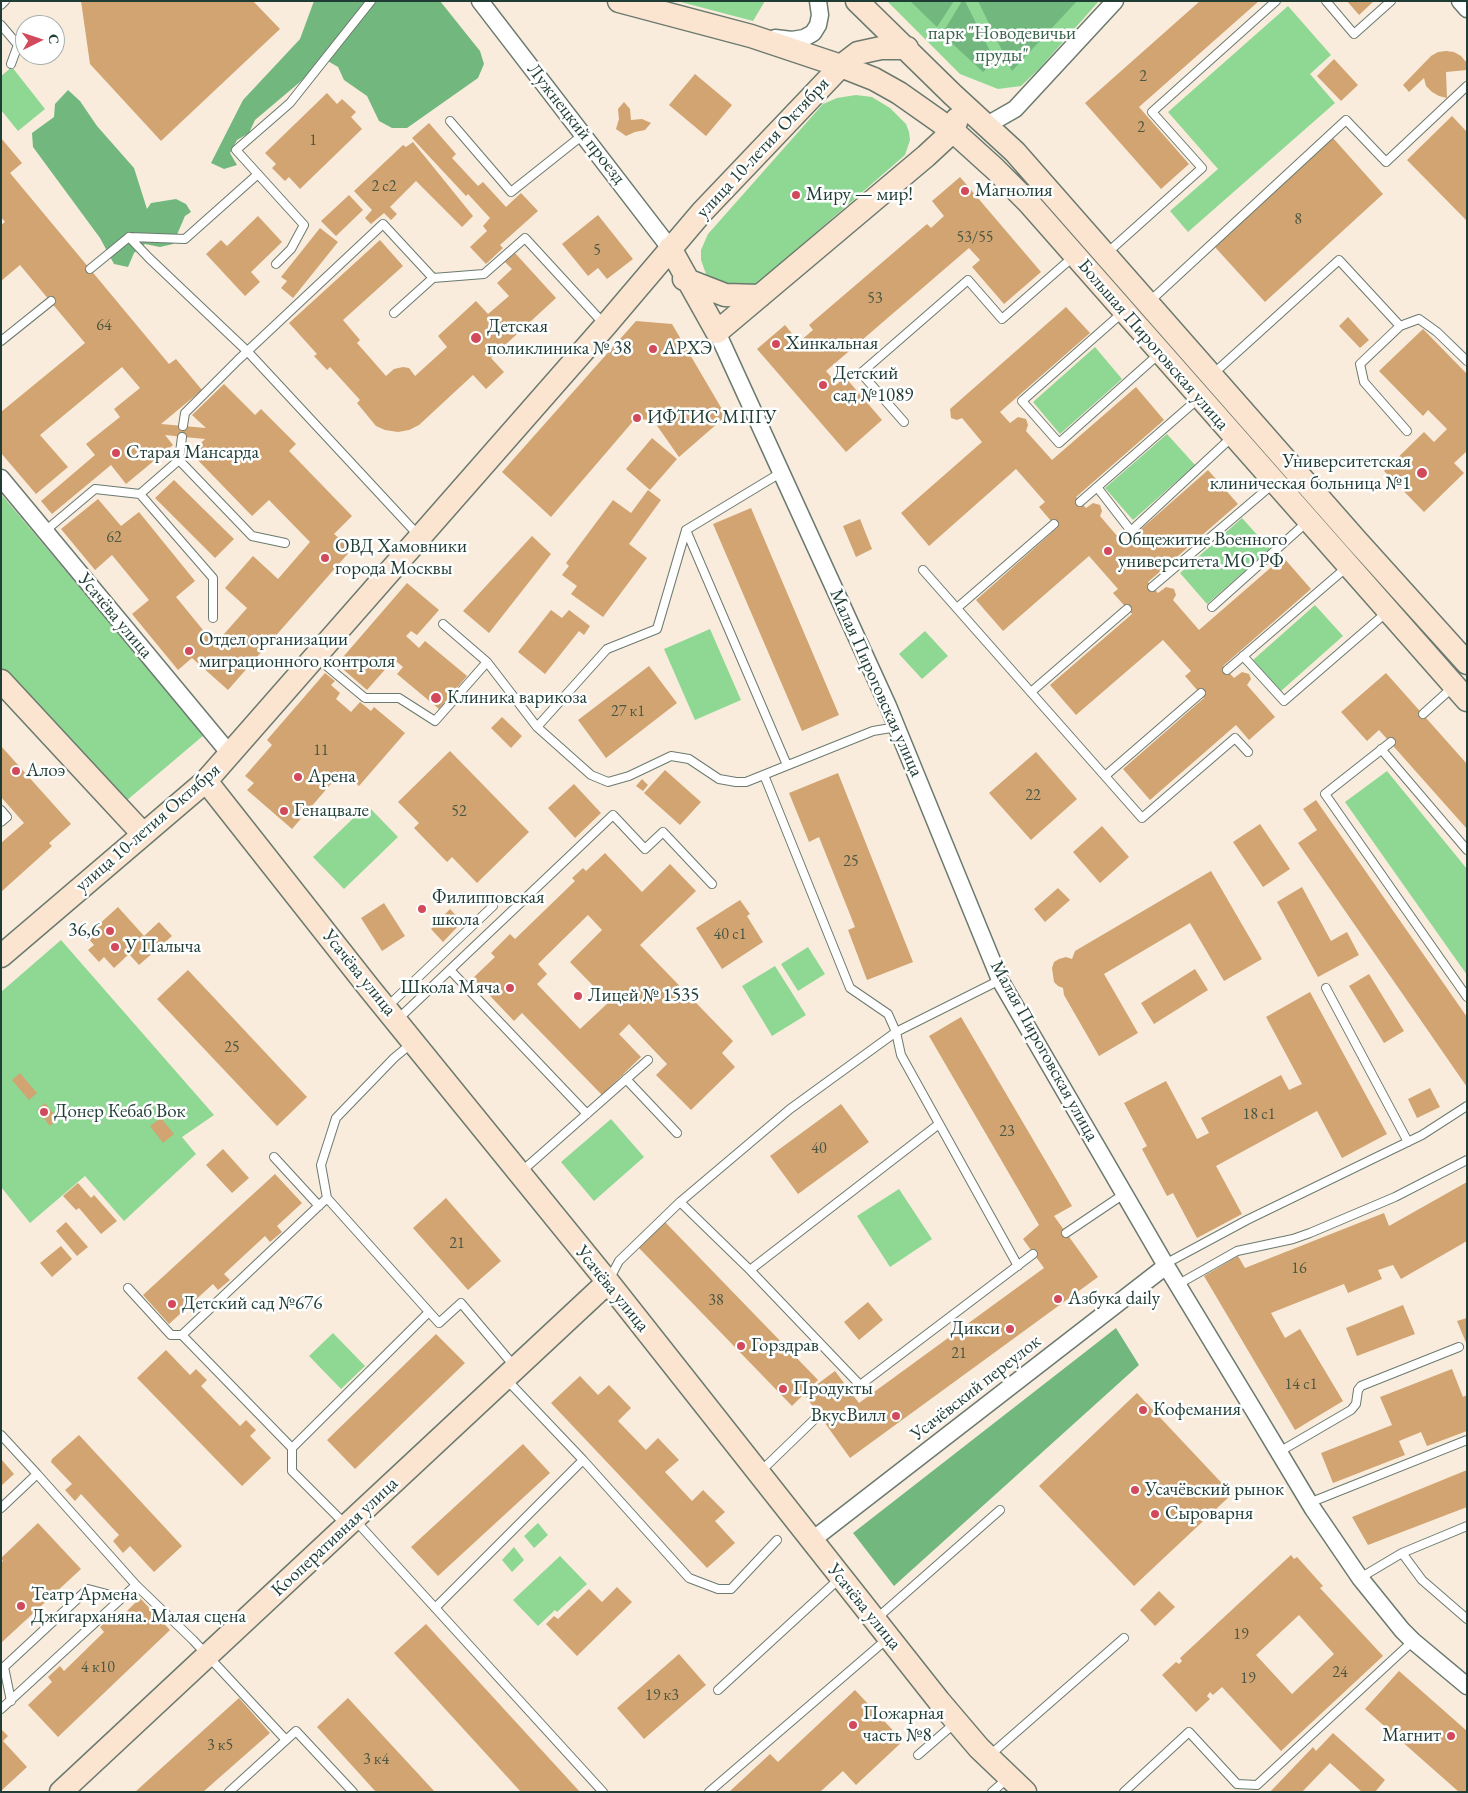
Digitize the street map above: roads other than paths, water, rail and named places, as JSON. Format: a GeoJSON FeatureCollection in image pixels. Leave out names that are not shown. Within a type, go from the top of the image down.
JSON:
{"type":"FeatureCollection","features":[{"type":"Feature","properties":{"kind":"street","name":"Лужнецкий проезд"},"geometry":{"type":"LineString","coordinates":[[480,1],[670,248]]}},
{"type":"Feature","properties":{"kind":"street","name":"Большая Пироговская улица"},"geometry":{"type":"LineString","coordinates":[[619,1],[751,36],[841,66],[874,79],[899,93],[953,131],[1029,202],[1461,693]]}},
{"type":"Feature","properties":{"kind":"street"},"geometry":{"type":"LineString","coordinates":[[751,36],[792,40],[804,38],[813,33],[818,25],[820,15],[818,1]]}},
{"type":"Feature","properties":{"kind":"street"},"geometry":{"type":"LineString","coordinates":[[857,1],[952,94],[987,125]]}},
{"type":"Feature","properties":{"kind":"street"},"geometry":{"type":"LineString","coordinates":[[953,131],[987,125],[1014,109],[1115,1]]}},
{"type":"Feature","properties":{"kind":"street","name":"улица 10-летия Октября"},"geometry":{"type":"LineString","coordinates":[[1,956],[206,781],[606,326],[670,248],[841,66],[858,54],[881,48],[907,48]]}},
{"type":"Feature","properties":{"kind":"street"},"geometry":{"type":"LineString","coordinates":[[718,332],[953,131],[959,114],[952,94]]}},
{"type":"Feature","properties":{"kind":"street","name":"Большая Пироговская улица"},"geometry":{"type":"LineString","coordinates":[[987,125],[1015,152],[1356,540],[1467,663]]}},
{"type":"Feature","properties":{"kind":"street","name":"Малая Пироговская улица"},"geometry":{"type":"LineString","coordinates":[[670,248],[718,332],[897,727],[1000,980],[1165,1265],[1309,1503],[1360,1578],[1413,1641],[1467,1686]]}},
{"type":"Feature","properties":{"kind":"street","name":"улица 10-летия Октября"},"geometry":{"type":"LineString","coordinates":[[640,285],[654,277],[670,275],[725,295],[760,296]]}},
{"type":"Feature","properties":{"kind":"street","name":"Усачёва улица"},"geometry":{"type":"LineString","coordinates":[[1,478],[230,754]]}},
{"type":"Feature","properties":{"kind":"street"},"geometry":{"type":"LineString","coordinates":[[1,681],[143,834]]}},
{"type":"Feature","properties":{"kind":"street","name":"Усачёва улица"},"geometry":{"type":"LineString","coordinates":[[206,781],[413,1042],[608,1282],[811,1541],[956,1721],[1017,1784]]}},
{"type":"Feature","properties":{"kind":"street","name":"Усачёвский переулок"},"geometry":{"type":"LineString","coordinates":[[811,1541],[1165,1265]]}},
{"type":"Feature","properties":{"kind":"street","name":"Кооперативная улица"},"geometry":{"type":"LineString","coordinates":[[61,1792],[608,1282]]}},
{"type":"Feature","properties":{"kind":"lane"},"geometry":{"type":"LineString","coordinates":[[1,5],[5,1]]}},
{"type":"Feature","properties":{"kind":"lane"},"geometry":{"type":"LineString","coordinates":[[276,264],[291,249],[304,224],[236,150],[290,103],[371,1]]}},
{"type":"Feature","properties":{"kind":"lane"},"geometry":{"type":"LineString","coordinates":[[1106,254],[1202,168],[1152,112],[1276,1]]}},
{"type":"Feature","properties":{"kind":"lane"},"geometry":{"type":"LineString","coordinates":[[1326,1],[1354,34],[1391,1]]}},
{"type":"Feature","properties":{"kind":"lane"},"geometry":{"type":"LineString","coordinates":[[1,25],[18,45],[11,64]]}},
{"type":"Feature","properties":{"kind":"lane"},"geometry":{"type":"LineString","coordinates":[[1148,303],[1346,120],[1386,162],[1467,86]]}},
{"type":"Feature","properties":{"kind":"lane"},"geometry":{"type":"LineString","coordinates":[[450,121],[511,192],[584,134]]}},
{"type":"Feature","properties":{"kind":"lane"},"geometry":{"type":"LineString","coordinates":[[90,269],[129,237],[185,239],[258,174]]}},
{"type":"Feature","properties":{"kind":"lane"},"geometry":{"type":"LineString","coordinates":[[183,426],[185,413],[383,224],[433,278]]}},
{"type":"Feature","properties":{"kind":"lane"},"geometry":{"type":"LineString","coordinates":[[129,237],[248,352],[420,538]]}},
{"type":"Feature","properties":{"kind":"lane"},"geometry":{"type":"LineString","coordinates":[[394,313],[433,278],[484,274],[525,238],[606,326]]}},
{"type":"Feature","properties":{"kind":"lane"},"geometry":{"type":"LineString","coordinates":[[904,422],[862,373],[968,280],[1002,319],[1075,256]]}},
{"type":"Feature","properties":{"kind":"lane"},"geometry":{"type":"LineString","coordinates":[[1212,375],[1339,260],[1400,326]]}},
{"type":"Feature","properties":{"kind":"lane"},"geometry":{"type":"LineString","coordinates":[[1,341],[50,301]]}},
{"type":"Feature","properties":{"kind":"lane"},"geometry":{"type":"LineString","coordinates":[[1124,312],[1022,401],[1059,443],[1160,353]]}},
{"type":"Feature","properties":{"kind":"lane"},"geometry":{"type":"LineString","coordinates":[[1407,431],[1364,382],[1360,364],[1400,326],[1419,319],[1467,361]]}},
{"type":"Feature","properties":{"kind":"lane"},"geometry":{"type":"LineString","coordinates":[[1080,502],[1200,398]]}},
{"type":"Feature","properties":{"kind":"lane"},"geometry":{"type":"LineString","coordinates":[[1097,487],[1131,530],[1233,435]]}},
{"type":"Feature","properties":{"kind":"lane"},"geometry":{"type":"LineString","coordinates":[[140,494],[179,460],[182,437]]}},
{"type":"Feature","properties":{"kind":"lane"},"geometry":{"type":"LineString","coordinates":[[179,460],[252,536],[285,543]]}},
{"type":"Feature","properties":{"kind":"lane"},"geometry":{"type":"LineString","coordinates":[[538,727],[607,649],[658,630],[686,530],[782,472]]}},
{"type":"Feature","properties":{"kind":"lane"},"geometry":{"type":"LineString","coordinates":[[1152,587],[1275,482]]}},
{"type":"Feature","properties":{"kind":"lane"},"geometry":{"type":"LineString","coordinates":[[45,531],[95,489],[140,494],[213,578],[214,618]]}},
{"type":"Feature","properties":{"kind":"lane"},"geometry":{"type":"LineString","coordinates":[[1212,607],[1309,521]]}},
{"type":"Feature","properties":{"kind":"lane"},"geometry":{"type":"LineString","coordinates":[[957,608],[1054,524]]}},
{"type":"Feature","properties":{"kind":"lane"},"geometry":{"type":"LineString","coordinates":[[686,530],[787,765]]}},
{"type":"Feature","properties":{"kind":"lane"},"geometry":{"type":"LineString","coordinates":[[1227,670],[1349,566]]}},
{"type":"Feature","properties":{"kind":"lane"},"geometry":{"type":"LineString","coordinates":[[923,570],[1142,818],[1236,738],[1248,752]]}},
{"type":"Feature","properties":{"kind":"lane"},"geometry":{"type":"LineString","coordinates":[[1031,692],[1127,609]]}},
{"type":"Feature","properties":{"kind":"lane"},"geometry":{"type":"LineString","coordinates":[[1243,656],[1284,701],[1388,610]]}},
{"type":"Feature","properties":{"kind":"lane"},"geometry":{"type":"LineString","coordinates":[[443,624],[487,662],[538,727],[591,775],[608,782],[628,776],[671,756],[689,759],[719,778],[746,782],[873,731],[897,727]]}},
{"type":"Feature","properties":{"kind":"lane"},"geometry":{"type":"LineString","coordinates":[[316,656],[365,698],[399,698],[435,721],[487,662]]}},
{"type":"Feature","properties":{"kind":"lane"},"geometry":{"type":"LineString","coordinates":[[1105,776],[1201,693]]}},
{"type":"Feature","properties":{"kind":"lane"},"geometry":{"type":"LineString","coordinates":[[1423,714],[1461,693]]}},
{"type":"Feature","properties":{"kind":"lane"},"geometry":{"type":"LineString","coordinates":[[1390,742],[1325,794],[1467,997]]}},
{"type":"Feature","properties":{"kind":"lane"},"geometry":{"type":"LineString","coordinates":[[1381,749],[1467,850]]}},
{"type":"Feature","properties":{"kind":"lane"},"geometry":{"type":"LineString","coordinates":[[764,775],[850,988],[888,1014],[896,1032],[901,1055],[1018,1266]]}},
{"type":"Feature","properties":{"kind":"lane"},"geometry":{"type":"LineString","coordinates":[[1,810],[7,817],[1,822]]}},
{"type":"Feature","properties":{"kind":"lane"},"geometry":{"type":"LineString","coordinates":[[391,1014],[450,970],[613,815],[645,849],[663,832],[712,884]]}},
{"type":"Feature","properties":{"kind":"lane"},"geometry":{"type":"LineString","coordinates":[[391,1014],[493,906]]}},
{"type":"Feature","properties":{"kind":"lane"},"geometry":{"type":"LineString","coordinates":[[450,970],[587,1114]]}},
{"type":"Feature","properties":{"kind":"lane"},"geometry":{"type":"LineString","coordinates":[[608,1282],[619,1260],[680,1202],[790,1109],[896,1032],[1000,980]]}},
{"type":"Feature","properties":{"kind":"lane"},"geometry":{"type":"LineString","coordinates":[[1326,988],[1408,1142]]}},
{"type":"Feature","properties":{"kind":"lane"},"geometry":{"type":"LineString","coordinates":[[413,1042],[394,1058],[336,1118],[321,1165],[327,1198],[439,1323],[461,1303],[511,1374],[583,1460],[689,1578],[718,1589],[731,1589],[777,1540]]}},
{"type":"Feature","properties":{"kind":"lane"},"geometry":{"type":"LineString","coordinates":[[519,1173],[648,1060]]}},
{"type":"Feature","properties":{"kind":"lane"},"geometry":{"type":"LineString","coordinates":[[626,1079],[677,1133]]}},
{"type":"Feature","properties":{"kind":"lane"},"geometry":{"type":"LineString","coordinates":[[1165,1265],[1247,1220],[1422,1135],[1467,1106]]}},
{"type":"Feature","properties":{"kind":"lane"},"geometry":{"type":"LineString","coordinates":[[750,1270],[939,1124]]}},
{"type":"Feature","properties":{"kind":"lane"},"geometry":{"type":"LineString","coordinates":[[274,1156],[319,1206]]}},
{"type":"Feature","properties":{"kind":"lane"},"geometry":{"type":"LineString","coordinates":[[1177,1285],[1237,1251],[1293,1239],[1310,1233],[1395,1197],[1467,1160]]}},
{"type":"Feature","properties":{"kind":"lane"},"geometry":{"type":"LineString","coordinates":[[1066,1233],[1124,1194]]}},
{"type":"Feature","properties":{"kind":"lane"},"geometry":{"type":"LineString","coordinates":[[128,1288],[171,1335],[182,1335],[327,1198]]}},
{"type":"Feature","properties":{"kind":"lane"},"geometry":{"type":"LineString","coordinates":[[680,1202],[750,1270],[860,1385]]}},
{"type":"Feature","properties":{"kind":"lane"},"geometry":{"type":"LineString","coordinates":[[851,1392],[1033,1254]]}},
{"type":"Feature","properties":{"kind":"lane"},"geometry":{"type":"LineString","coordinates":[[292,1448],[429,1312]]}},
{"type":"Feature","properties":{"kind":"lane"},"geometry":{"type":"LineString","coordinates":[[182,1335],[292,1448],[292,1471],[350,1523],[435,1608],[603,1792]]}},
{"type":"Feature","properties":{"kind":"lane"},"geometry":{"type":"LineString","coordinates":[[1279,1452],[1351,1410],[1356,1404],[1361,1386],[1459,1347]]}},
{"type":"Feature","properties":{"kind":"lane"},"geometry":{"type":"LineString","coordinates":[[758,1474],[819,1415]]}},
{"type":"Feature","properties":{"kind":"lane"},"geometry":{"type":"LineString","coordinates":[[1,1435],[136,1585],[207,1656],[286,1740]]}},
{"type":"Feature","properties":{"kind":"lane"},"geometry":{"type":"LineString","coordinates":[[1309,1503],[1467,1440]]}},
{"type":"Feature","properties":{"kind":"lane"},"geometry":{"type":"LineString","coordinates":[[435,1608],[583,1460]]}},
{"type":"Feature","properties":{"kind":"lane"},"geometry":{"type":"LineString","coordinates":[[1,1508],[37,1474]]}},
{"type":"Feature","properties":{"kind":"lane"},"geometry":{"type":"LineString","coordinates":[[709,1792],[882,1629],[1000,1510]]}},
{"type":"Feature","properties":{"kind":"lane"},"geometry":{"type":"LineString","coordinates":[[1360,1578],[1402,1553],[1467,1526]]}},
{"type":"Feature","properties":{"kind":"lane"},"geometry":{"type":"LineString","coordinates":[[1402,1553],[1422,1580],[1467,1619]]}},
{"type":"Feature","properties":{"kind":"lane"},"geometry":{"type":"LineString","coordinates":[[718,1690],[840,1577]]}},
{"type":"Feature","properties":{"kind":"lane"},"geometry":{"type":"LineString","coordinates":[[1,1709],[136,1585]]}},
{"type":"Feature","properties":{"kind":"lane"},"geometry":{"type":"LineString","coordinates":[[11,1701],[4,1667],[88,1589],[122,1598]]}},
{"type":"Feature","properties":{"kind":"lane"},"geometry":{"type":"LineString","coordinates":[[989,1757],[1124,1638]]}},
{"type":"Feature","properties":{"kind":"lane"},"geometry":{"type":"LineString","coordinates":[[1124,1792],[1189,1732],[1237,1784],[1257,1785],[1413,1641]]}},
{"type":"Feature","properties":{"kind":"lane"},"geometry":{"type":"LineString","coordinates":[[918,1755],[956,1721]]}},
{"type":"Feature","properties":{"kind":"lane"},"geometry":{"type":"LineString","coordinates":[[229,1792],[296,1731],[353,1792]]}},
{"type":"Feature","properties":{"kind":"lane"},"geometry":{"type":"LineString","coordinates":[[992,1792],[1017,1784]]}},
{"type":"Feature","properties":{"kind":"place","name":"Магнолия"},"geometry":{"type":"Point","coordinates":[965,191]}},
{"type":"Feature","properties":{"kind":"place","name":"Миру — мир!"},"geometry":{"type":"Point","coordinates":[796,195]}},
{"type":"Feature","properties":{"kind":"place","name":"Детская поликлиника № 38"},"geometry":{"type":"Point","coordinates":[476,338]}},
{"type":"Feature","properties":{"kind":"place","name":"Хинкальная"},"geometry":{"type":"Point","coordinates":[776,344]}},
{"type":"Feature","properties":{"kind":"place","name":"АРХЭ"},"geometry":{"type":"Point","coordinates":[653,349]}},
{"type":"Feature","properties":{"kind":"place","name":"Детский сад №1089"},"geometry":{"type":"Point","coordinates":[823,385]}},
{"type":"Feature","properties":{"kind":"place","name":"ИФТИС МПГУ"},"geometry":{"type":"Point","coordinates":[637,418]}},
{"type":"Feature","properties":{"kind":"place","name":"Старая Мансарда"},"geometry":{"type":"Point","coordinates":[116,453]}},
{"type":"Feature","properties":{"kind":"place","name":"Университетская клиническая больница №1"},"geometry":{"type":"Point","coordinates":[1422,473]}},
{"type":"Feature","properties":{"kind":"place","name":"Общежитие Военного университета МО РФ"},"geometry":{"type":"Point","coordinates":[1108,551]}},
{"type":"Feature","properties":{"kind":"place","name":"ОВД Хамовники города Москвы"},"geometry":{"type":"Point","coordinates":[325,558]}},
{"type":"Feature","properties":{"kind":"place","name":"Отдел организации миграционного контроля"},"geometry":{"type":"Point","coordinates":[189,651]}},
{"type":"Feature","properties":{"kind":"place","name":"Клиника варикоза"},"geometry":{"type":"Point","coordinates":[436,698]}},
{"type":"Feature","properties":{"kind":"place","name":"Алоэ"},"geometry":{"type":"Point","coordinates":[16,771]}},
{"type":"Feature","properties":{"kind":"place","name":"Арена"},"geometry":{"type":"Point","coordinates":[298,777]}},
{"type":"Feature","properties":{"kind":"place","name":"Генацвале"},"geometry":{"type":"Point","coordinates":[284,811]}},
{"type":"Feature","properties":{"kind":"place","name":"Филипповская школа"},"geometry":{"type":"Point","coordinates":[422,909]}},
{"type":"Feature","properties":{"kind":"place","name":"36,6"},"geometry":{"type":"Point","coordinates":[110,931]}},
{"type":"Feature","properties":{"kind":"place","name":"У Палыча"},"geometry":{"type":"Point","coordinates":[115,947]}},
{"type":"Feature","properties":{"kind":"place","name":"Школа Мяча"},"geometry":{"type":"Point","coordinates":[510,988]}},
{"type":"Feature","properties":{"kind":"place","name":"Лицей № 1535"},"geometry":{"type":"Point","coordinates":[578,996]}},
{"type":"Feature","properties":{"kind":"place","name":"Донер Кебаб Вок"},"geometry":{"type":"Point","coordinates":[44,1112]}},
{"type":"Feature","properties":{"kind":"place","name":"Азбука daily"},"geometry":{"type":"Point","coordinates":[1058,1299]}},
{"type":"Feature","properties":{"kind":"place","name":"Детский сад №676"},"geometry":{"type":"Point","coordinates":[172,1304]}},
{"type":"Feature","properties":{"kind":"place","name":"Дикси"},"geometry":{"type":"Point","coordinates":[1010,1329]}},
{"type":"Feature","properties":{"kind":"place","name":"Горздрав"},"geometry":{"type":"Point","coordinates":[741,1346]}},
{"type":"Feature","properties":{"kind":"place","name":"Продукты"},"geometry":{"type":"Point","coordinates":[783,1389]}},
{"type":"Feature","properties":{"kind":"place","name":"Кофемания"},"geometry":{"type":"Point","coordinates":[1143,1410]}},
{"type":"Feature","properties":{"kind":"place","name":"ВкусВилл"},"geometry":{"type":"Point","coordinates":[896,1416]}},
{"type":"Feature","properties":{"kind":"place","name":"Усачёвский рынок"},"geometry":{"type":"Point","coordinates":[1135,1490]}},
{"type":"Feature","properties":{"kind":"place","name":"Сыроварня"},"geometry":{"type":"Point","coordinates":[1155,1514]}},
{"type":"Feature","properties":{"kind":"place","name":"Театр Армена Джигарханяна. Малая сцена"},"geometry":{"type":"Point","coordinates":[21,1606]}},
{"type":"Feature","properties":{"kind":"place","name":"Пожарная часть №8"},"geometry":{"type":"Point","coordinates":[853,1725]}},
{"type":"Feature","properties":{"kind":"place","name":"Магнит"},"geometry":{"type":"Point","coordinates":[1451,1736]}},
{"type":"Feature","properties":{"kind":"park label","name":"парк \"Новодевичьи пруды\""},"geometry":{"type":"Point","coordinates":[1002,45]}}]}
